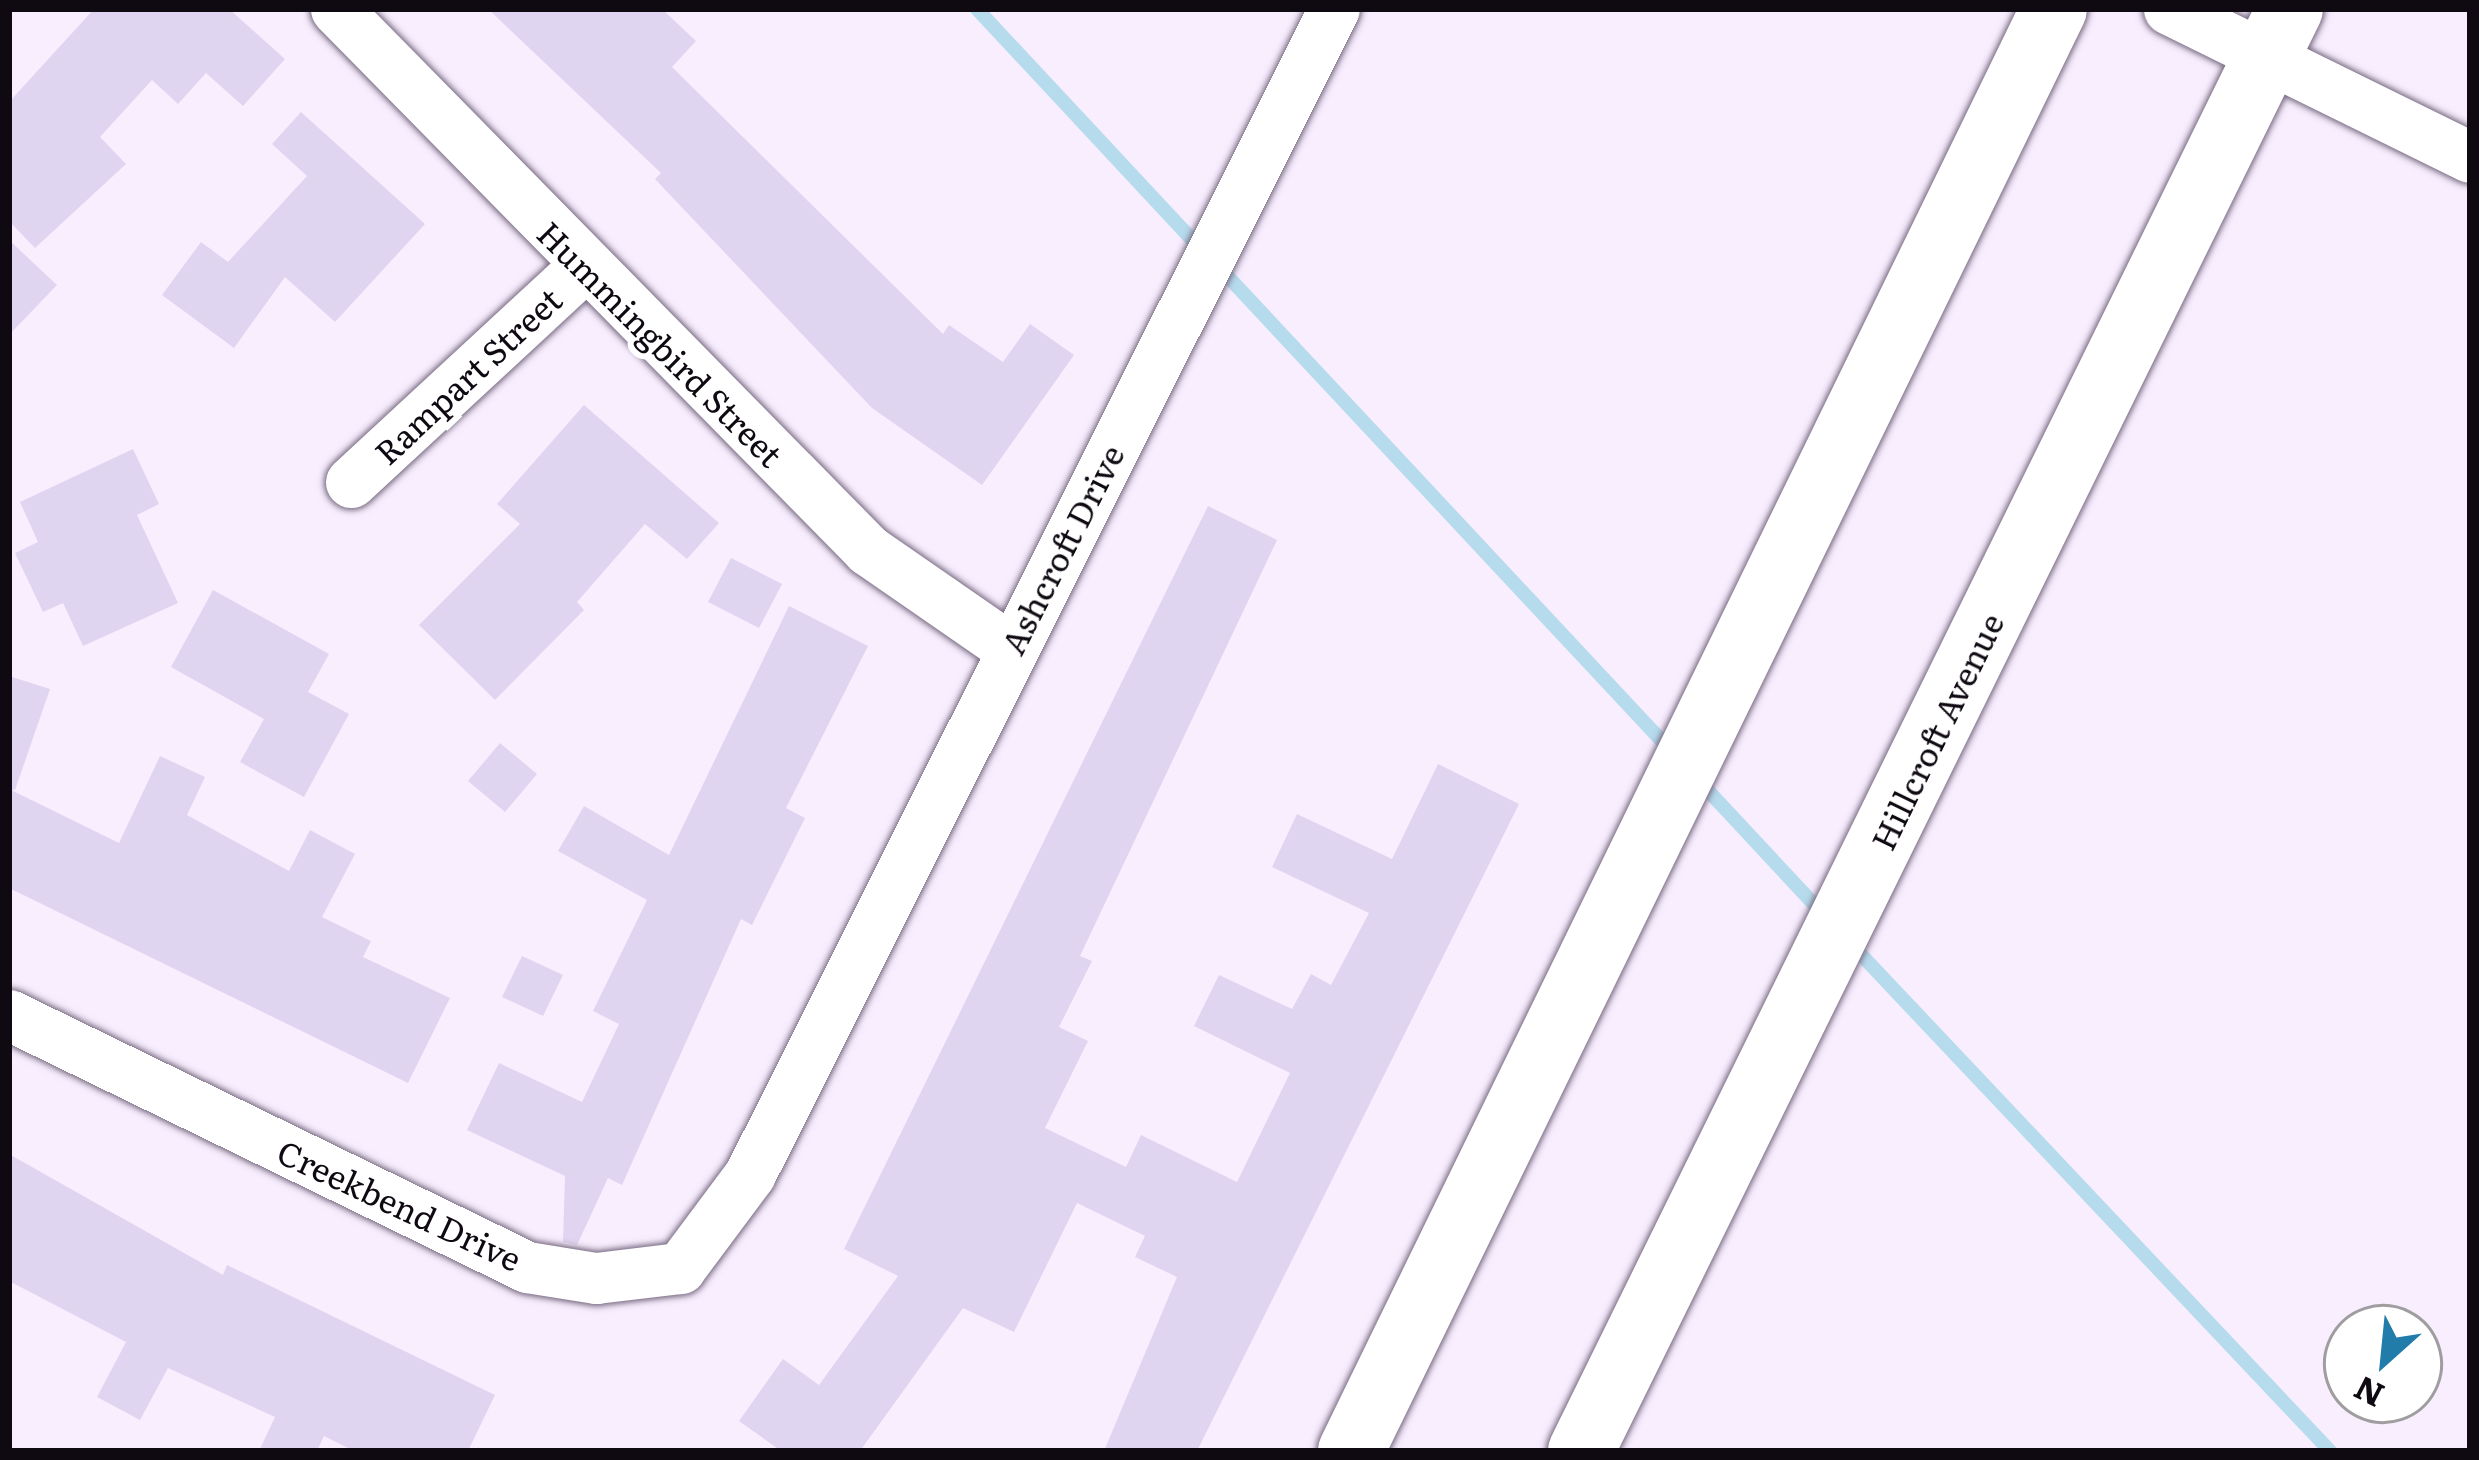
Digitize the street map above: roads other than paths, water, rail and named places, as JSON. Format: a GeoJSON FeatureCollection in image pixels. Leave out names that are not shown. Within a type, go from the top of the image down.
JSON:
{"type":"FeatureCollection","features":[{"type":"Feature","properties":{"kind":"main road"},"geometry":{"type":"LineString","coordinates":[[1351,1451],[1738,672],[2054,9]]}},
{"type":"Feature","properties":{"kind":"main road","name":"Hillcroft Avenue"},"geometry":{"type":"LineString","coordinates":[[1580,1451],[2278,33]]}},
{"type":"Feature","properties":{"kind":"street","name":"Hummingbird Street"},"geometry":{"type":"LineString","coordinates":[[336,9],[583,267],[868,550],[1011,649]]}},
{"type":"Feature","properties":{"kind":"street","name":"Ashcroft Drive"},"geometry":{"type":"LineString","coordinates":[[791,1090],[1334,9]]}},
{"type":"Feature","properties":{"kind":"street"},"geometry":{"type":"LineString","coordinates":[[2169,9],[2278,33],[2470,157]]}},
{"type":"Feature","properties":{"kind":"street","name":"Rampart Street"},"geometry":{"type":"LineString","coordinates":[[351,482],[583,267]]}},
{"type":"Feature","properties":{"kind":"street","name":"Creekbend Drive"},"geometry":{"type":"LineString","coordinates":[[9,1016],[526,1267],[596,1278],[680,1268],[749,1174],[791,1090]]}},
{"type":"Feature","properties":{"kind":"waterway"},"geometry":{"type":"LineString","coordinates":[[977,9],[1201,249]]}},
{"type":"Feature","properties":{"kind":"waterway"},"geometry":{"type":"LineString","coordinates":[[1217,265],[1673,753]]}},
{"type":"Feature","properties":{"kind":"waterway"},"geometry":{"type":"LineString","coordinates":[[1700,782],[1824,915]]}},
{"type":"Feature","properties":{"kind":"waterway"},"geometry":{"type":"LineString","coordinates":[[1852,945],[2330,1451]]}}]}
